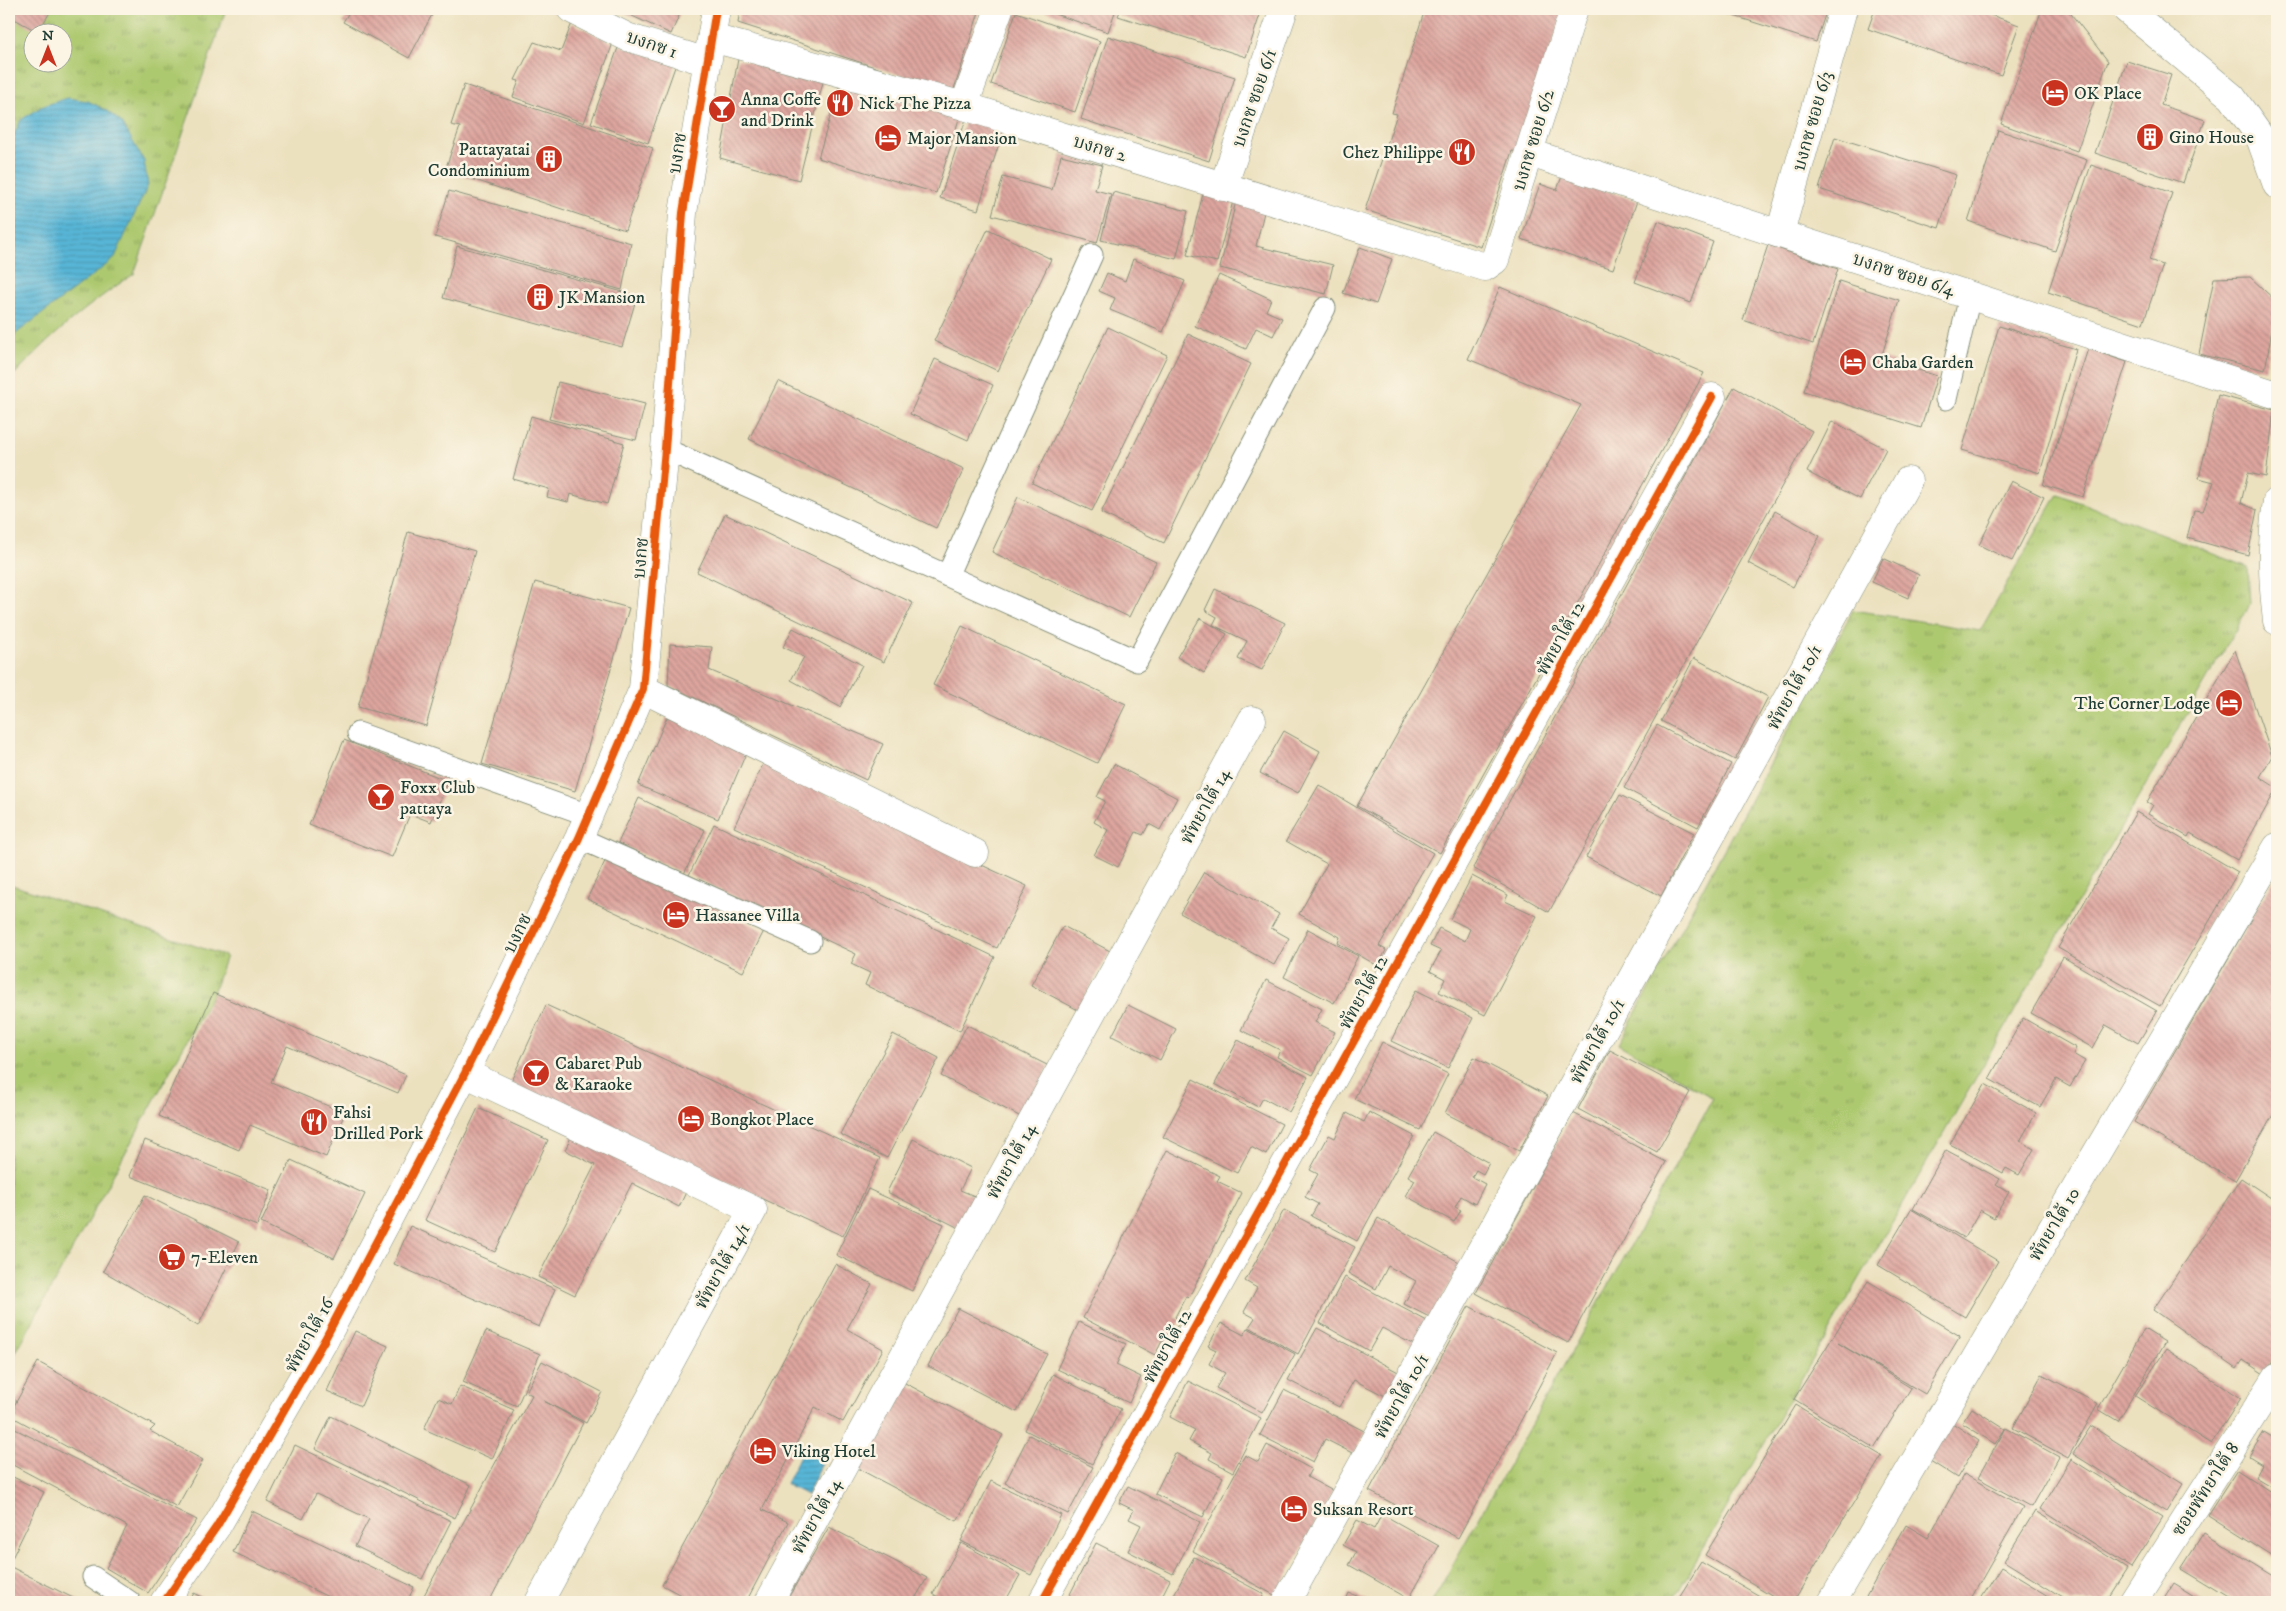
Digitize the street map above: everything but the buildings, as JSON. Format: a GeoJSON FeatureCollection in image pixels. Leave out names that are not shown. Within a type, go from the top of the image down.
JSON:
{"type":"FeatureCollection","features":[{"type":"Feature","properties":{"kind":"street","name":"บงกช 1"},"geometry":{"type":"LineString","coordinates":[[571,9],[627,37],[710,50]]}},
{"type":"Feature","properties":{"kind":"street","name":"บงกช"},"geometry":{"type":"LineString","coordinates":[[465,1073],[584,827],[643,689],[665,449],[682,213],[716,9]]}},
{"type":"Feature","properties":{"kind":"street"},"geometry":{"type":"LineString","coordinates":[[964,106],[999,9]]}},
{"type":"Feature","properties":{"kind":"street","name":"บงกช ซอย 6/1"},"geometry":{"type":"LineString","coordinates":[[1223,187],[1284,9]]}},
{"type":"Feature","properties":{"kind":"street","name":"บงกช ซอย 6/2"},"geometry":{"type":"LineString","coordinates":[[1485,267],[1495,260],[1530,154],[1574,9]]}},
{"type":"Feature","properties":{"kind":"street","name":"บงกช ซอย 6/3"},"geometry":{"type":"LineString","coordinates":[[1780,233],[1843,9]]}},
{"type":"Feature","properties":{"kind":"street"},"geometry":{"type":"LineString","coordinates":[[2126,9],[2232,97],[2259,135],[2277,185]]}},
{"type":"Feature","properties":{"kind":"street","name":"บงกช 2"},"geometry":{"type":"LineString","coordinates":[[710,50],[964,106],[1485,267]]}},
{"type":"Feature","properties":{"kind":"street","name":"บงกช ซอย 6/4"},"geometry":{"type":"LineString","coordinates":[[1530,154],[1780,233],[2277,395]]}},
{"type":"Feature","properties":{"kind":"street","name":"พัทยาใต้ 12"},"geometry":{"type":"LineString","coordinates":[[1042,1602],[1712,397]]}},
{"type":"Feature","properties":{"kind":"street","name":"พัทยาใต้ 10/1"},"geometry":{"type":"LineString","coordinates":[[1286,1602],[1908,481]]}},
{"type":"Feature","properties":{"kind":"street"},"geometry":{"type":"LineString","coordinates":[[2277,501],[2272,540],[2273,587],[2277,621]]}},
{"type":"Feature","properties":{"kind":"street"},"geometry":{"type":"LineString","coordinates":[[643,689],[975,853]]}},
{"type":"Feature","properties":{"kind":"street","name":"พัทยาใต้ 14"},"geometry":{"type":"LineString","coordinates":[[769,1602],[1252,720]]}},
{"type":"Feature","properties":{"kind":"street","name":"พัทยาใต้ 10"},"geometry":{"type":"LineString","coordinates":[[1832,1602],[2277,847]]}},
{"type":"Feature","properties":{"kind":"street","name":"พัทยาใต้ 16"},"geometry":{"type":"LineString","coordinates":[[164,1602],[217,1526],[324,1339],[465,1073]]}},
{"type":"Feature","properties":{"kind":"street","name":"พัทยาใต้ 14/1"},"geometry":{"type":"LineString","coordinates":[[465,1073],[753,1210],[539,1602]]}},
{"type":"Feature","properties":{"kind":"street","name":"ซอยพัทยาใต้ 8"},"geometry":{"type":"LineString","coordinates":[[2133,1602],[2277,1377]]}},
{"type":"Feature","properties":{"kind":"lane"},"geometry":{"type":"LineString","coordinates":[[947,576],[1092,255]]}},
{"type":"Feature","properties":{"kind":"lane"},"geometry":{"type":"LineString","coordinates":[[1946,399],[1970,296]]}},
{"type":"Feature","properties":{"kind":"lane"},"geometry":{"type":"LineString","coordinates":[[665,449],[1137,661],[1325,308]]}},
{"type":"Feature","properties":{"kind":"lane"},"geometry":{"type":"LineString","coordinates":[[358,733],[584,827],[810,941]]}},
{"type":"Feature","properties":{"kind":"lane"},"geometry":{"type":"LineString","coordinates":[[93,1577],[130,1602]]}},
{"type":"Feature","properties":{"kind":"green space"},"geometry":{"type":"Polygon","coordinates":[[[9,9],[226,9],[134,274],[68,323],[9,380],[9,9]]]}},
{"type":"Feature","properties":{"kind":"green space"},"geometry":{"type":"Polygon","coordinates":[[[2058,494],[2248,567],[2250,605],[1672,1602],[1432,1602],[1713,1098],[1619,1044],[1853,610],[1980,631],[2058,494]]]}},
{"type":"Feature","properties":{"kind":"green space"},"geometry":{"type":"Polygon","coordinates":[[[9,884],[226,956],[213,993],[9,1365],[9,884]]]}},
{"type":"Feature","properties":{"kind":"water"},"geometry":{"type":"Polygon","coordinates":[[[67,98],[88,101],[107,111],[122,123],[144,161],[148,185],[114,259],[9,339],[9,145],[21,120],[41,107],[67,98]]]}},
{"type":"Feature","properties":{"kind":"water"},"geometry":{"type":"Polygon","coordinates":[[[803,1449],[824,1459],[807,1495],[786,1484],[803,1449]]]}},
{"type":"Feature","properties":{"kind":"cycle path"},"geometry":{"type":"LineString","coordinates":[[164,1602],[217,1526],[325,1339],[465,1073],[579,838],[643,689],[665,449],[683,213],[716,9]]}},
{"type":"Feature","properties":{"kind":"cycle path"},"geometry":{"type":"LineString","coordinates":[[1042,1602],[1712,397]]}},
{"type":"Feature","properties":{"kind":"place","name":"OK Place"},"geometry":{"type":"Point","coordinates":[2055,93]}},
{"type":"Feature","properties":{"kind":"place","name":"Nick The Pizza"},"geometry":{"type":"Point","coordinates":[840,103]}},
{"type":"Feature","properties":{"kind":"place","name":"Anna Coffe and Drink"},"geometry":{"type":"Point","coordinates":[722,109]}},
{"type":"Feature","properties":{"kind":"place","name":"Gino House"},"geometry":{"type":"Point","coordinates":[2150,137]}},
{"type":"Feature","properties":{"kind":"place","name":"Major Mansion"},"geometry":{"type":"Point","coordinates":[888,138]}},
{"type":"Feature","properties":{"kind":"place","name":"Chez Philippe"},"geometry":{"type":"Point","coordinates":[1462,152]}},
{"type":"Feature","properties":{"kind":"place","name":"Pattayatai Condominium"},"geometry":{"type":"Point","coordinates":[549,159]}},
{"type":"Feature","properties":{"kind":"place","name":"JK Mansion"},"geometry":{"type":"Point","coordinates":[540,297]}},
{"type":"Feature","properties":{"kind":"place","name":"Chaba Garden"},"geometry":{"type":"Point","coordinates":[1853,362]}},
{"type":"Feature","properties":{"kind":"place","name":"The Corner Lodge"},"geometry":{"type":"Point","coordinates":[2229,703]}},
{"type":"Feature","properties":{"kind":"place","name":"Foxx Club pattaya"},"geometry":{"type":"Point","coordinates":[381,797]}},
{"type":"Feature","properties":{"kind":"place","name":"Hassanee Villa"},"geometry":{"type":"Point","coordinates":[676,915]}},
{"type":"Feature","properties":{"kind":"place","name":"Cabaret Pub & Karaoke"},"geometry":{"type":"Point","coordinates":[536,1073]}},
{"type":"Feature","properties":{"kind":"place","name":"Bongkot Place"},"geometry":{"type":"Point","coordinates":[691,1119]}},
{"type":"Feature","properties":{"kind":"place","name":"Fahsi Drilled Pork"},"geometry":{"type":"Point","coordinates":[314,1122]}},
{"type":"Feature","properties":{"kind":"place","name":"7-Eleven"},"geometry":{"type":"Point","coordinates":[172,1257]}},
{"type":"Feature","properties":{"kind":"place","name":"Viking Hotel"},"geometry":{"type":"Point","coordinates":[763,1451]}},
{"type":"Feature","properties":{"kind":"place","name":"Suksan Resort"},"geometry":{"type":"Point","coordinates":[1294,1509]}}]}
